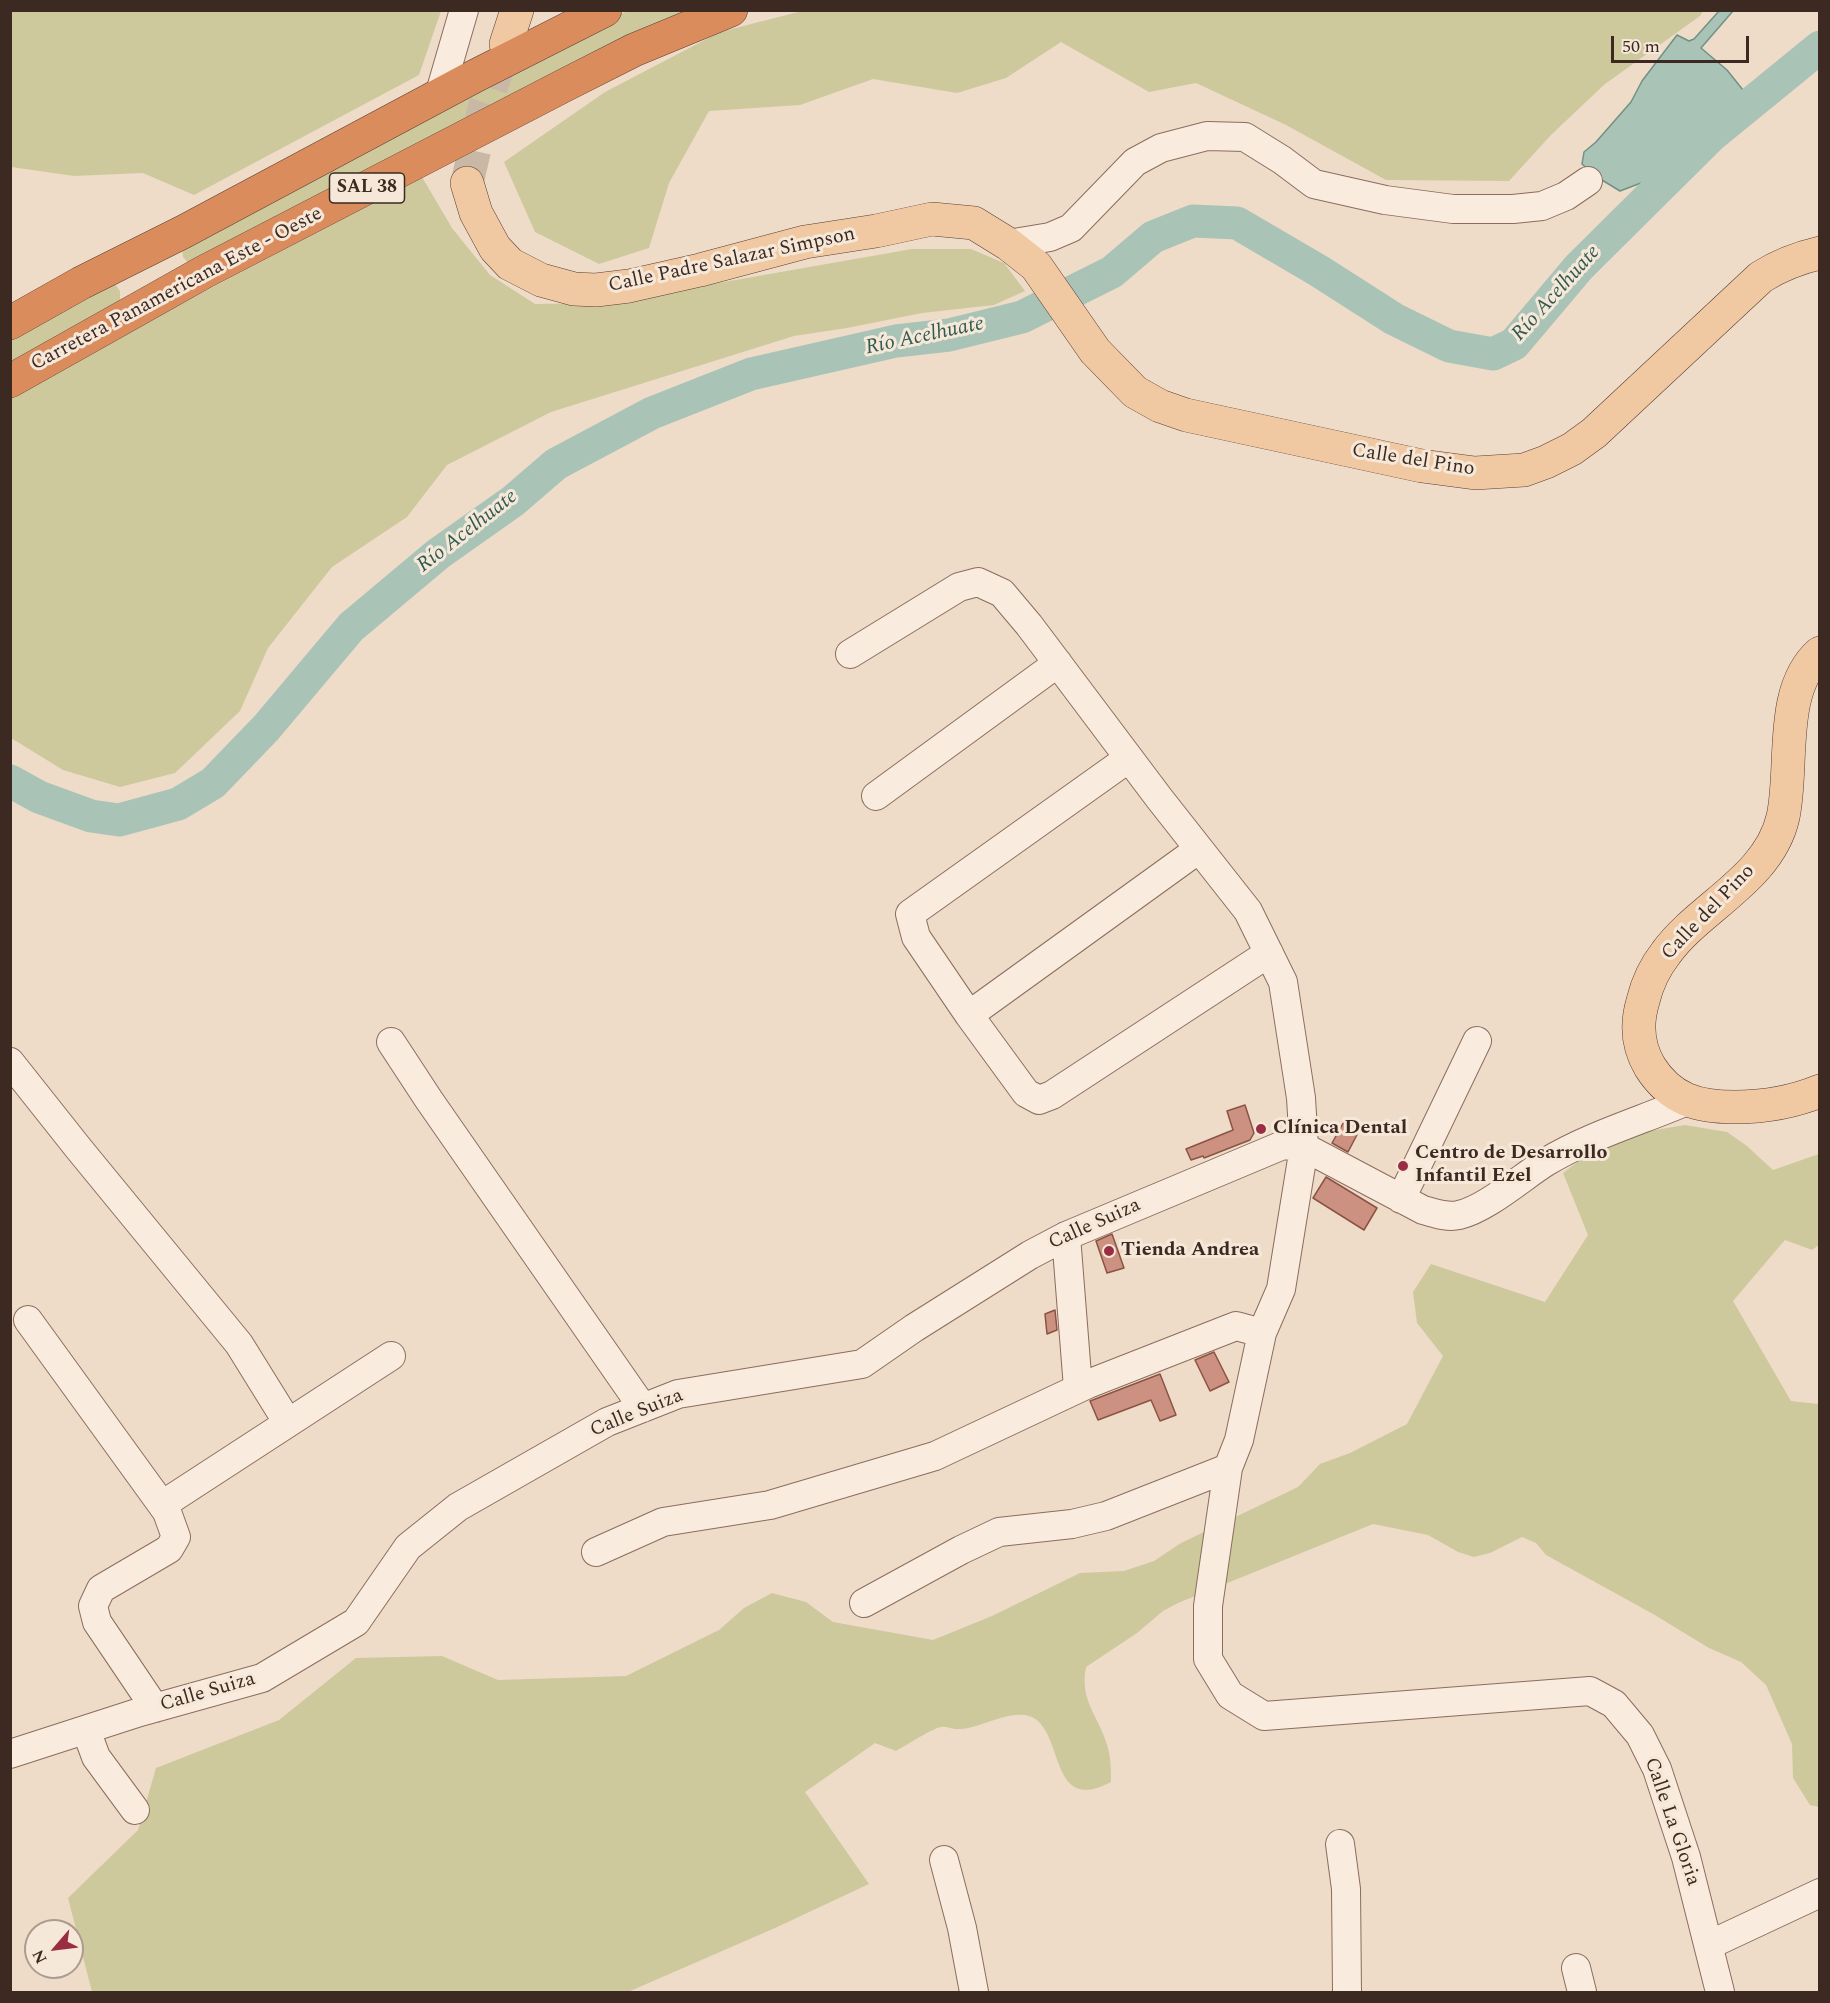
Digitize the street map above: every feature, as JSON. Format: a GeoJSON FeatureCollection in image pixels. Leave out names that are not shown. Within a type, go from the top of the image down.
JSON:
{"type":"FeatureCollection","features":[{"type":"Feature","properties":{"kind":"highway","name":"SAL 38"},"geometry":{"type":"LineString","coordinates":[[10,323],[101,273],[605,10]]}},
{"type":"Feature","properties":{"kind":"highway","name":"Carretera Panamericana Este - Oeste"},"geometry":{"type":"LineString","coordinates":[[10,381],[204,272],[634,50],[732,10]]}},
{"type":"Feature","properties":{"kind":"highway"},"geometry":{"type":"LineString","coordinates":[[183,232],[176,242],[174,252],[176,261],[182,268],[193,272],[204,272]]}},
{"type":"Feature","properties":{"kind":"highway"},"geometry":{"type":"LineString","coordinates":[[101,273],[124,274],[132,284],[134,294],[124,317]]}},
{"type":"Feature","properties":{"kind":"main road"},"geometry":{"type":"LineString","coordinates":[[506,44],[518,10]]}},
{"type":"Feature","properties":{"kind":"main road","name":"Calle Padre Salazar Simpson"},"geometry":{"type":"LineString","coordinates":[[467,183],[481,221],[495,248],[510,264],[542,280],[574,289],[596,290],[629,286],[805,242],[876,231],[932,219],[974,223],[1008,244],[1036,266]]}},
{"type":"Feature","properties":{"kind":"main road","name":"Calle del Pino"},"geometry":{"type":"LineString","coordinates":[[1036,266],[1095,351],[1135,392],[1160,406],[1186,415],[1422,466],[1475,473],[1524,470],[1572,449],[1594,433],[1761,277],[1779,266],[1820,253]]}},
{"type":"Feature","properties":{"kind":"main road","name":"Calle del Pino"},"geometry":{"type":"LineString","coordinates":[[1820,653],[1799,683],[1793,704],[1786,796],[1778,836],[1752,871],[1666,952],[1646,990],[1640,1010],[1639,1028],[1641,1047],[1659,1081],[1687,1101],[1713,1106],[1762,1105],[1807,1096],[1820,1091]]}},
{"type":"Feature","properties":{"kind":"street"},"geometry":{"type":"LineString","coordinates":[[439,96],[464,10]]}},
{"type":"Feature","properties":{"kind":"street"},"geometry":{"type":"LineString","coordinates":[[1008,244],[1050,237],[1071,228],[1136,162],[1161,148],[1207,136],[1245,137],[1282,160],[1314,184],[1385,200],[1453,209],[1513,209],[1542,206],[1566,196],[1588,181]]}},
{"type":"Feature","properties":{"kind":"street","name":"Calle La Gloria"},"geometry":{"type":"LineString","coordinates":[[850,654],[958,587],[978,582],[1002,593],[1248,911],[1283,982],[1301,1098],[1304,1147],[1281,1289],[1262,1332],[1239,1440],[1228,1468],[1208,1606],[1208,1659],[1230,1695],[1264,1716],[1590,1691],[1614,1704],[1640,1736],[1657,1769],[1686,1857],[1720,1992]]}},
{"type":"Feature","properties":{"kind":"street"},"geometry":{"type":"LineString","coordinates":[[876,796],[1058,663]]}},
{"type":"Feature","properties":{"kind":"street"},"geometry":{"type":"LineString","coordinates":[[1129,758],[910,914],[916,937],[969,1015],[1026,1093],[1039,1100],[1052,1095],[1269,953]]}},
{"type":"Feature","properties":{"kind":"street"},"geometry":{"type":"LineString","coordinates":[[969,1015],[1199,849]]}},
{"type":"Feature","properties":{"kind":"street"},"geometry":{"type":"LineString","coordinates":[[1401,1199],[1477,1041]]}},
{"type":"Feature","properties":{"kind":"street"},"geometry":{"type":"LineString","coordinates":[[391,1042],[643,1408]]}},
{"type":"Feature","properties":{"kind":"street"},"geometry":{"type":"LineString","coordinates":[[10,1062],[239,1344],[288,1423]]}},
{"type":"Feature","properties":{"kind":"street"},"geometry":{"type":"LineString","coordinates":[[1304,1147],[1423,1210],[1441,1215],[1458,1215],[1473,1210],[1570,1149],[1687,1101]]}},
{"type":"Feature","properties":{"kind":"street","name":"Calle Suiza"},"geometry":{"type":"LineString","coordinates":[[10,1754],[155,1708],[262,1678],[356,1622],[408,1547],[458,1507],[607,1422],[678,1394],[862,1364],[914,1328],[1030,1255],[1066,1236],[1283,1145],[1304,1147]]}},
{"type":"Feature","properties":{"kind":"street"},"geometry":{"type":"LineString","coordinates":[[1066,1236],[1078,1388]]}},
{"type":"Feature","properties":{"kind":"street"},"geometry":{"type":"LineString","coordinates":[[28,1320],[167,1512],[176,1537],[169,1549],[101,1589],[93,1606],[97,1622],[155,1708]]}},
{"type":"Feature","properties":{"kind":"street"},"geometry":{"type":"LineString","coordinates":[[596,1552],[663,1522],[770,1505],[935,1456],[1078,1388],[1236,1326],[1262,1332]]}},
{"type":"Feature","properties":{"kind":"street"},"geometry":{"type":"LineString","coordinates":[[162,1505],[391,1356]]}},
{"type":"Feature","properties":{"kind":"street"},"geometry":{"type":"LineString","coordinates":[[864,1603],[999,1532],[1072,1524],[1106,1515],[1228,1468]]}},
{"type":"Feature","properties":{"kind":"street"},"geometry":{"type":"LineString","coordinates":[[86,1730],[96,1757],[135,1810]]}},
{"type":"Feature","properties":{"kind":"street"},"geometry":{"type":"LineString","coordinates":[[1340,1844],[1346,1889],[1347,1992]]}},
{"type":"Feature","properties":{"kind":"street"},"geometry":{"type":"LineString","coordinates":[[944,1860],[962,1928],[974,1992]]}},
{"type":"Feature","properties":{"kind":"street"},"geometry":{"type":"LineString","coordinates":[[1709,1945],[1820,1893]]}},
{"type":"Feature","properties":{"kind":"shaded area"},"geometry":{"type":"Polygon","coordinates":[[[10,11],[441,11],[419,75],[194,195],[143,173],[74,176],[11,167],[10,11]]]}},
{"type":"Feature","properties":{"kind":"shaded area"},"geometry":{"type":"Polygon","coordinates":[[[628,11],[705,11],[188,263],[183,257],[182,249],[603,21],[628,11]]]}},
{"type":"Feature","properties":{"kind":"shaded area"},"geometry":{"type":"Polygon","coordinates":[[[802,11],[1703,11],[1700,16],[1605,84],[1551,135],[1509,181],[1386,180],[1286,125],[1196,83],[1149,92],[1061,42],[1006,78],[957,93],[873,79],[800,105],[709,111],[669,183],[649,248],[599,264],[535,232],[504,162],[605,92],[720,32],[802,11]]]}},
{"type":"Feature","properties":{"kind":"shaded area"},"geometry":{"type":"Polygon","coordinates":[[[1719,11],[1733,11],[1701,48],[1727,70],[1747,95],[1722,112],[1674,163],[1654,178],[1620,191],[1597,177],[1582,164],[1584,152],[1596,142],[1631,102],[1642,81],[1677,35],[1689,41],[1694,39],[1719,11]]]}},
{"type":"Feature","properties":{"kind":"shaded area"},"geometry":{"type":"Polygon","coordinates":[[[422,177],[452,228],[490,275],[535,304],[604,303],[912,249],[971,249],[1004,263],[1025,291],[994,305],[922,313],[794,336],[551,412],[447,465],[407,517],[332,567],[268,648],[240,711],[175,773],[120,787],[63,770],[11,738],[10,399],[156,317],[422,177]]]}},
{"type":"Feature","properties":{"kind":"shaded area"},"geometry":{"type":"Polygon","coordinates":[[[115,284],[120,291],[120,304],[11,368],[11,337],[115,284]]]}},
{"type":"Feature","properties":{"kind":"shaded area"},"geometry":{"type":"Polygon","coordinates":[[[1685,1125],[1727,1132],[1747,1146],[1773,1170],[1819,1154],[1819,1245],[1812,1250],[1785,1240],[1733,1301],[1791,1401],[1819,1404],[1819,1807],[1810,1805],[1793,1778],[1792,1744],[1766,1685],[1741,1662],[1709,1648],[1546,1555],[1536,1543],[1522,1537],[1490,1553],[1474,1557],[1458,1552],[1428,1535],[1373,1524],[1178,1603],[1163,1611],[1137,1633],[1086,1667],[1085,1690],[1108,1748],[1111,1782],[1092,1789],[1079,1789],[1069,1782],[1062,1772],[1046,1731],[1038,1721],[1030,1716],[1010,1716],[968,1728],[937,1728],[896,1751],[875,1743],[805,1792],[869,1884],[628,1992],[92,1992],[84,1961],[84,1919],[73,1919],[68,1898],[138,1830],[156,1768],[279,1720],[356,1658],[442,1656],[498,1680],[626,1676],[719,1630],[744,1608],[772,1593],[806,1602],[833,1622],[933,1640],[992,1616],[1080,1573],[1124,1571],[1154,1561],[1181,1543],[1298,1487],[1320,1464],[1350,1453],[1407,1424],[1443,1356],[1417,1323],[1413,1292],[1431,1264],[1545,1302],[1588,1235],[1563,1173],[1584,1157],[1643,1132],[1685,1125]]]}},
{"type":"Feature","properties":{"kind":"building"},"geometry":{"type":"Polygon","coordinates":[[[1245,1105],[1254,1133],[1250,1140],[1204,1158],[1203,1156],[1191,1160],[1186,1149],[1233,1130],[1227,1111],[1245,1105]]]}},
{"type":"Feature","properties":{"kind":"building"},"geometry":{"type":"Polygon","coordinates":[[[1345,1120],[1360,1129],[1348,1152],[1332,1143],[1345,1120]]]}},
{"type":"Feature","properties":{"kind":"building"},"geometry":{"type":"Polygon","coordinates":[[[1326,1177],[1377,1208],[1364,1230],[1313,1198],[1326,1177]]]}},
{"type":"Feature","properties":{"kind":"building","name":"Tienda Andrea"},"geometry":{"type":"Polygon","coordinates":[[[1112,1234],[1124,1268],[1107,1273],[1096,1241],[1112,1234]]]}},
{"type":"Feature","properties":{"kind":"building"},"geometry":{"type":"Polygon","coordinates":[[[1055,1310],[1057,1330],[1047,1334],[1045,1314],[1055,1310]]]}},
{"type":"Feature","properties":{"kind":"building"},"geometry":{"type":"Polygon","coordinates":[[[1214,1352],[1229,1382],[1210,1391],[1195,1360],[1214,1352]]]}},
{"type":"Feature","properties":{"kind":"building"},"geometry":{"type":"Polygon","coordinates":[[[1160,1374],[1176,1415],[1160,1421],[1151,1400],[1098,1420],[1090,1401],[1160,1374]]]}},
{"type":"Feature","properties":{"kind":"waterway","name":"Río Acelhuate"},"geometry":{"type":"LineString","coordinates":[[10,781],[39,797],[91,816],[119,820],[178,804],[213,783],[266,728],[351,627],[438,554],[513,501],[556,464],[652,413],[751,374],[896,341],[949,335],[1022,317],[1112,272],[1153,237],[1193,221],[1237,223],[1319,271],[1394,319],[1449,346],[1493,354],[1514,344],[1579,267],[1711,136],[1820,47]]}},
{"type":"Feature","properties":{"kind":"tunnel"},"geometry":{"type":"LineString","coordinates":[[467,183],[485,105],[506,44]]}},
{"type":"Feature","properties":{"kind":"place","name":"Clínica Dental"},"geometry":{"type":"Point","coordinates":[1261,1129]}},
{"type":"Feature","properties":{"kind":"place","name":"Centro de Desarrollo Infantil Ezel"},"geometry":{"type":"Point","coordinates":[1403,1166]}},
{"type":"Feature","properties":{"kind":"place","name":"Tienda Andrea"},"geometry":{"type":"Point","coordinates":[1109,1251]}}]}
